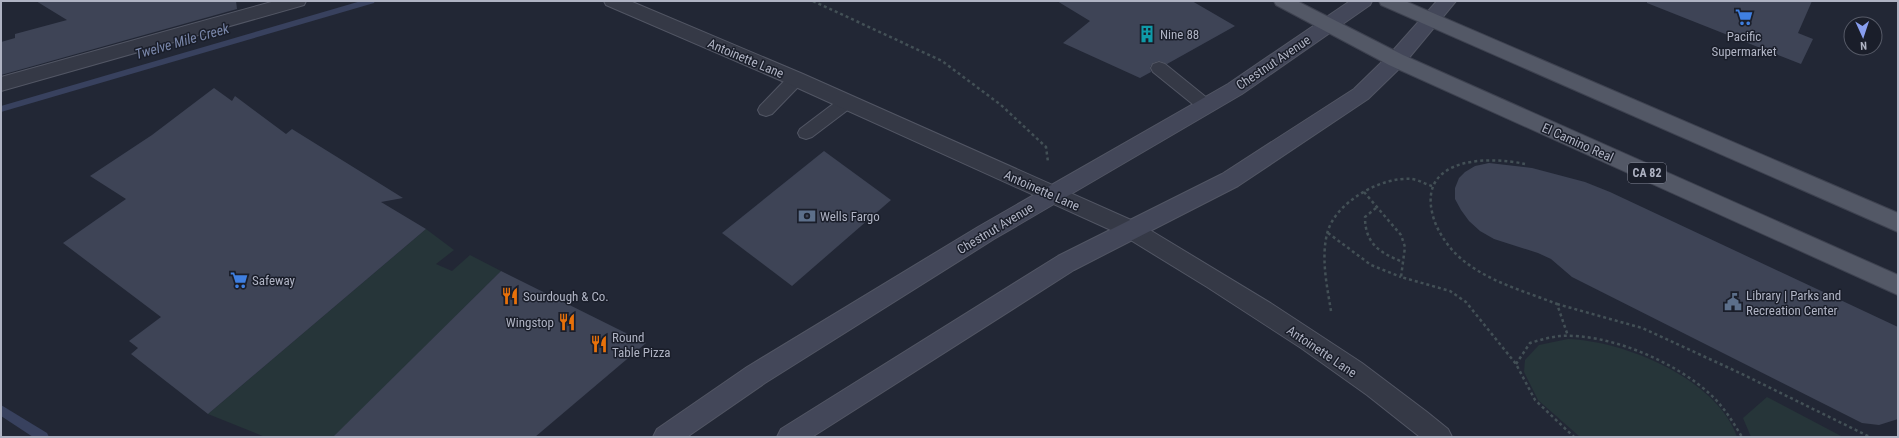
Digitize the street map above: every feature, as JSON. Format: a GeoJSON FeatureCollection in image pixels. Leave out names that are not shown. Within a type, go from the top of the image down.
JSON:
{"type":"FeatureCollection","features":[{"type":"Feature","properties":{"kind":"main road","name":"El Camino Real"},"geometry":{"type":"LineString","coordinates":[[1283,1],[1396,60],[1898,286]]}},
{"type":"Feature","properties":{"kind":"main road","name":"Chestnut Avenue"},"geometry":{"type":"LineString","coordinates":[[666,437],[756,375],[1052,194],[1235,88],[1363,1]]}},
{"type":"Feature","properties":{"kind":"main road"},"geometry":{"type":"LineString","coordinates":[[1388,1],[1898,223]]}},
{"type":"Feature","properties":{"kind":"main road"},"geometry":{"type":"LineString","coordinates":[[790,437],[1066,263],[1230,180],[1361,94],[1396,60],[1448,1]]}},
{"type":"Feature","properties":{"kind":"street"},"geometry":{"type":"LineString","coordinates":[[1,84],[296,1]]}},
{"type":"Feature","properties":{"kind":"street","name":"Antoinette Lane"},"geometry":{"type":"LineString","coordinates":[[612,1],[796,79],[1132,230],[1176,255],[1315,344],[1376,388],[1439,437]]}},
{"type":"Feature","properties":{"kind":"lane"},"geometry":{"type":"LineString","coordinates":[[1159,68],[1206,106]]}},
{"type":"Feature","properties":{"kind":"lane"},"geometry":{"type":"LineString","coordinates":[[766,110],[796,79]]}},
{"type":"Feature","properties":{"kind":"lane"},"geometry":{"type":"LineString","coordinates":[[806,133],[847,102]]}},
{"type":"Feature","properties":{"kind":"path"},"geometry":{"type":"LineString","coordinates":[[813,1],[942,61],[1001,105],[1046,147],[1052,194]]}},
{"type":"Feature","properties":{"kind":"path"},"geometry":{"type":"LineString","coordinates":[[1524,164],[1499,158],[1474,161],[1456,165],[1437,177],[1429,191],[1430,209],[1437,229],[1455,253],[1483,274],[1557,304],[1642,328],[1740,373],[1870,437]]}},
{"type":"Feature","properties":{"kind":"path"},"geometry":{"type":"LineString","coordinates":[[1331,312],[1325,269],[1325,246],[1330,224],[1340,211],[1355,198],[1372,187],[1386,183],[1411,179],[1432,186]]}},
{"type":"Feature","properties":{"kind":"path"},"geometry":{"type":"LineString","coordinates":[[1364,192],[1401,235],[1405,247],[1402,277]]}},
{"type":"Feature","properties":{"kind":"path"},"geometry":{"type":"LineString","coordinates":[[1377,208],[1365,218],[1364,226],[1367,238],[1376,249],[1403,262]]}},
{"type":"Feature","properties":{"kind":"path"},"geometry":{"type":"LineString","coordinates":[[1328,233],[1370,265],[1386,273],[1430,284],[1450,292],[1466,302],[1516,364],[1535,400],[1574,437]]}},
{"type":"Feature","properties":{"kind":"path"},"geometry":{"type":"LineString","coordinates":[[1557,304],[1568,336]]}},
{"type":"Feature","properties":{"kind":"path"},"geometry":{"type":"LineString","coordinates":[[1516,364],[1530,343],[1568,336],[1595,338],[1634,350],[1690,378],[1711,395],[1731,417],[1742,437]]}},
{"type":"Feature","properties":{"kind":"shaded area"},"geometry":{"type":"Polygon","coordinates":[[[426,229],[454,250],[436,264],[452,271],[470,255],[501,271],[334,437],[265,437],[208,414],[426,229]]]}},
{"type":"Feature","properties":{"kind":"shaded area"},"geometry":{"type":"Polygon","coordinates":[[[1568,339],[1591,341],[1616,347],[1666,367],[1690,381],[1710,398],[1726,416],[1737,437],[1580,437],[1538,400],[1524,372],[1525,360],[1539,345],[1568,339]]]}},
{"type":"Feature","properties":{"kind":"shaded area"},"geometry":{"type":"Polygon","coordinates":[[[1767,397],[1843,437],[1751,437],[1743,418],[1767,397]]]}},
{"type":"Feature","properties":{"kind":"building"},"geometry":{"type":"Polygon","coordinates":[[[36,1],[236,1],[237,9],[1,75],[1,42],[15,38],[15,34],[67,20],[36,1]]]}},
{"type":"Feature","properties":{"kind":"building","name":"Nine 88"},"geometry":{"type":"Polygon","coordinates":[[[1057,1],[1192,1],[1235,26],[1167,64],[1159,61],[1153,63],[1150,67],[1151,72],[1140,78],[1063,43],[1090,21],[1057,1]]]}},
{"type":"Feature","properties":{"kind":"building","name":"Pacific Supermarket"},"geometry":{"type":"Polygon","coordinates":[[[1647,1],[1812,1],[1798,33],[1813,39],[1801,64],[1647,3],[1647,1]]]}},
{"type":"Feature","properties":{"kind":"building","name":"Safeway"},"geometry":{"type":"Polygon","coordinates":[[[214,88],[232,101],[235,96],[286,134],[292,129],[403,198],[381,202],[426,229],[208,414],[131,354],[138,348],[129,341],[161,317],[63,243],[126,199],[90,176],[152,135],[214,88]]]}},
{"type":"Feature","properties":{"kind":"building","name":"Wells Fargo"},"geometry":{"type":"Polygon","coordinates":[[[824,151],[891,200],[792,286],[722,233],[824,151]]]}},
{"type":"Feature","properties":{"kind":"building","name":"Library | Parks and Recreation Center"},"geometry":{"type":"Polygon","coordinates":[[[1489,163],[1532,168],[1585,182],[1610,192],[1898,327],[1898,419],[1879,425],[1862,423],[1572,277],[1551,259],[1538,253],[1494,239],[1480,231],[1469,221],[1461,210],[1455,199],[1455,188],[1459,178],[1465,172],[1475,166],[1489,163]]]}},
{"type":"Feature","properties":{"kind":"building"},"geometry":{"type":"Polygon","coordinates":[[[501,271],[646,343],[535,437],[333,437],[501,271]]]}},
{"type":"Feature","properties":{"kind":"waterway","name":"Twelve Mile Creek"},"geometry":{"type":"LineString","coordinates":[[1,109],[371,1]]}},
{"type":"Feature","properties":{"kind":"waterway"},"geometry":{"type":"LineString","coordinates":[[1,410],[43,437]]}},
{"type":"Feature","properties":{"kind":"place","name":"Pacific Supermarket"},"geometry":{"type":"Point","coordinates":[1744,17]}},
{"type":"Feature","properties":{"kind":"place","name":"Nine 88"},"geometry":{"type":"Point","coordinates":[1147,34]}},
{"type":"Feature","properties":{"kind":"place","name":"Wells Fargo"},"geometry":{"type":"Point","coordinates":[807,216]}},
{"type":"Feature","properties":{"kind":"place","name":"Safeway"},"geometry":{"type":"Point","coordinates":[239,280]}},
{"type":"Feature","properties":{"kind":"place","name":"Sourdough & Co."},"geometry":{"type":"Point","coordinates":[510,296]}},
{"type":"Feature","properties":{"kind":"place","name":"Library | Parks and Recreation Center"},"geometry":{"type":"Point","coordinates":[1733,302]}},
{"type":"Feature","properties":{"kind":"place","name":"Wingstop"},"geometry":{"type":"Point","coordinates":[567,322]}},
{"type":"Feature","properties":{"kind":"place","name":"Round Table Pizza"},"geometry":{"type":"Point","coordinates":[599,344]}}]}
